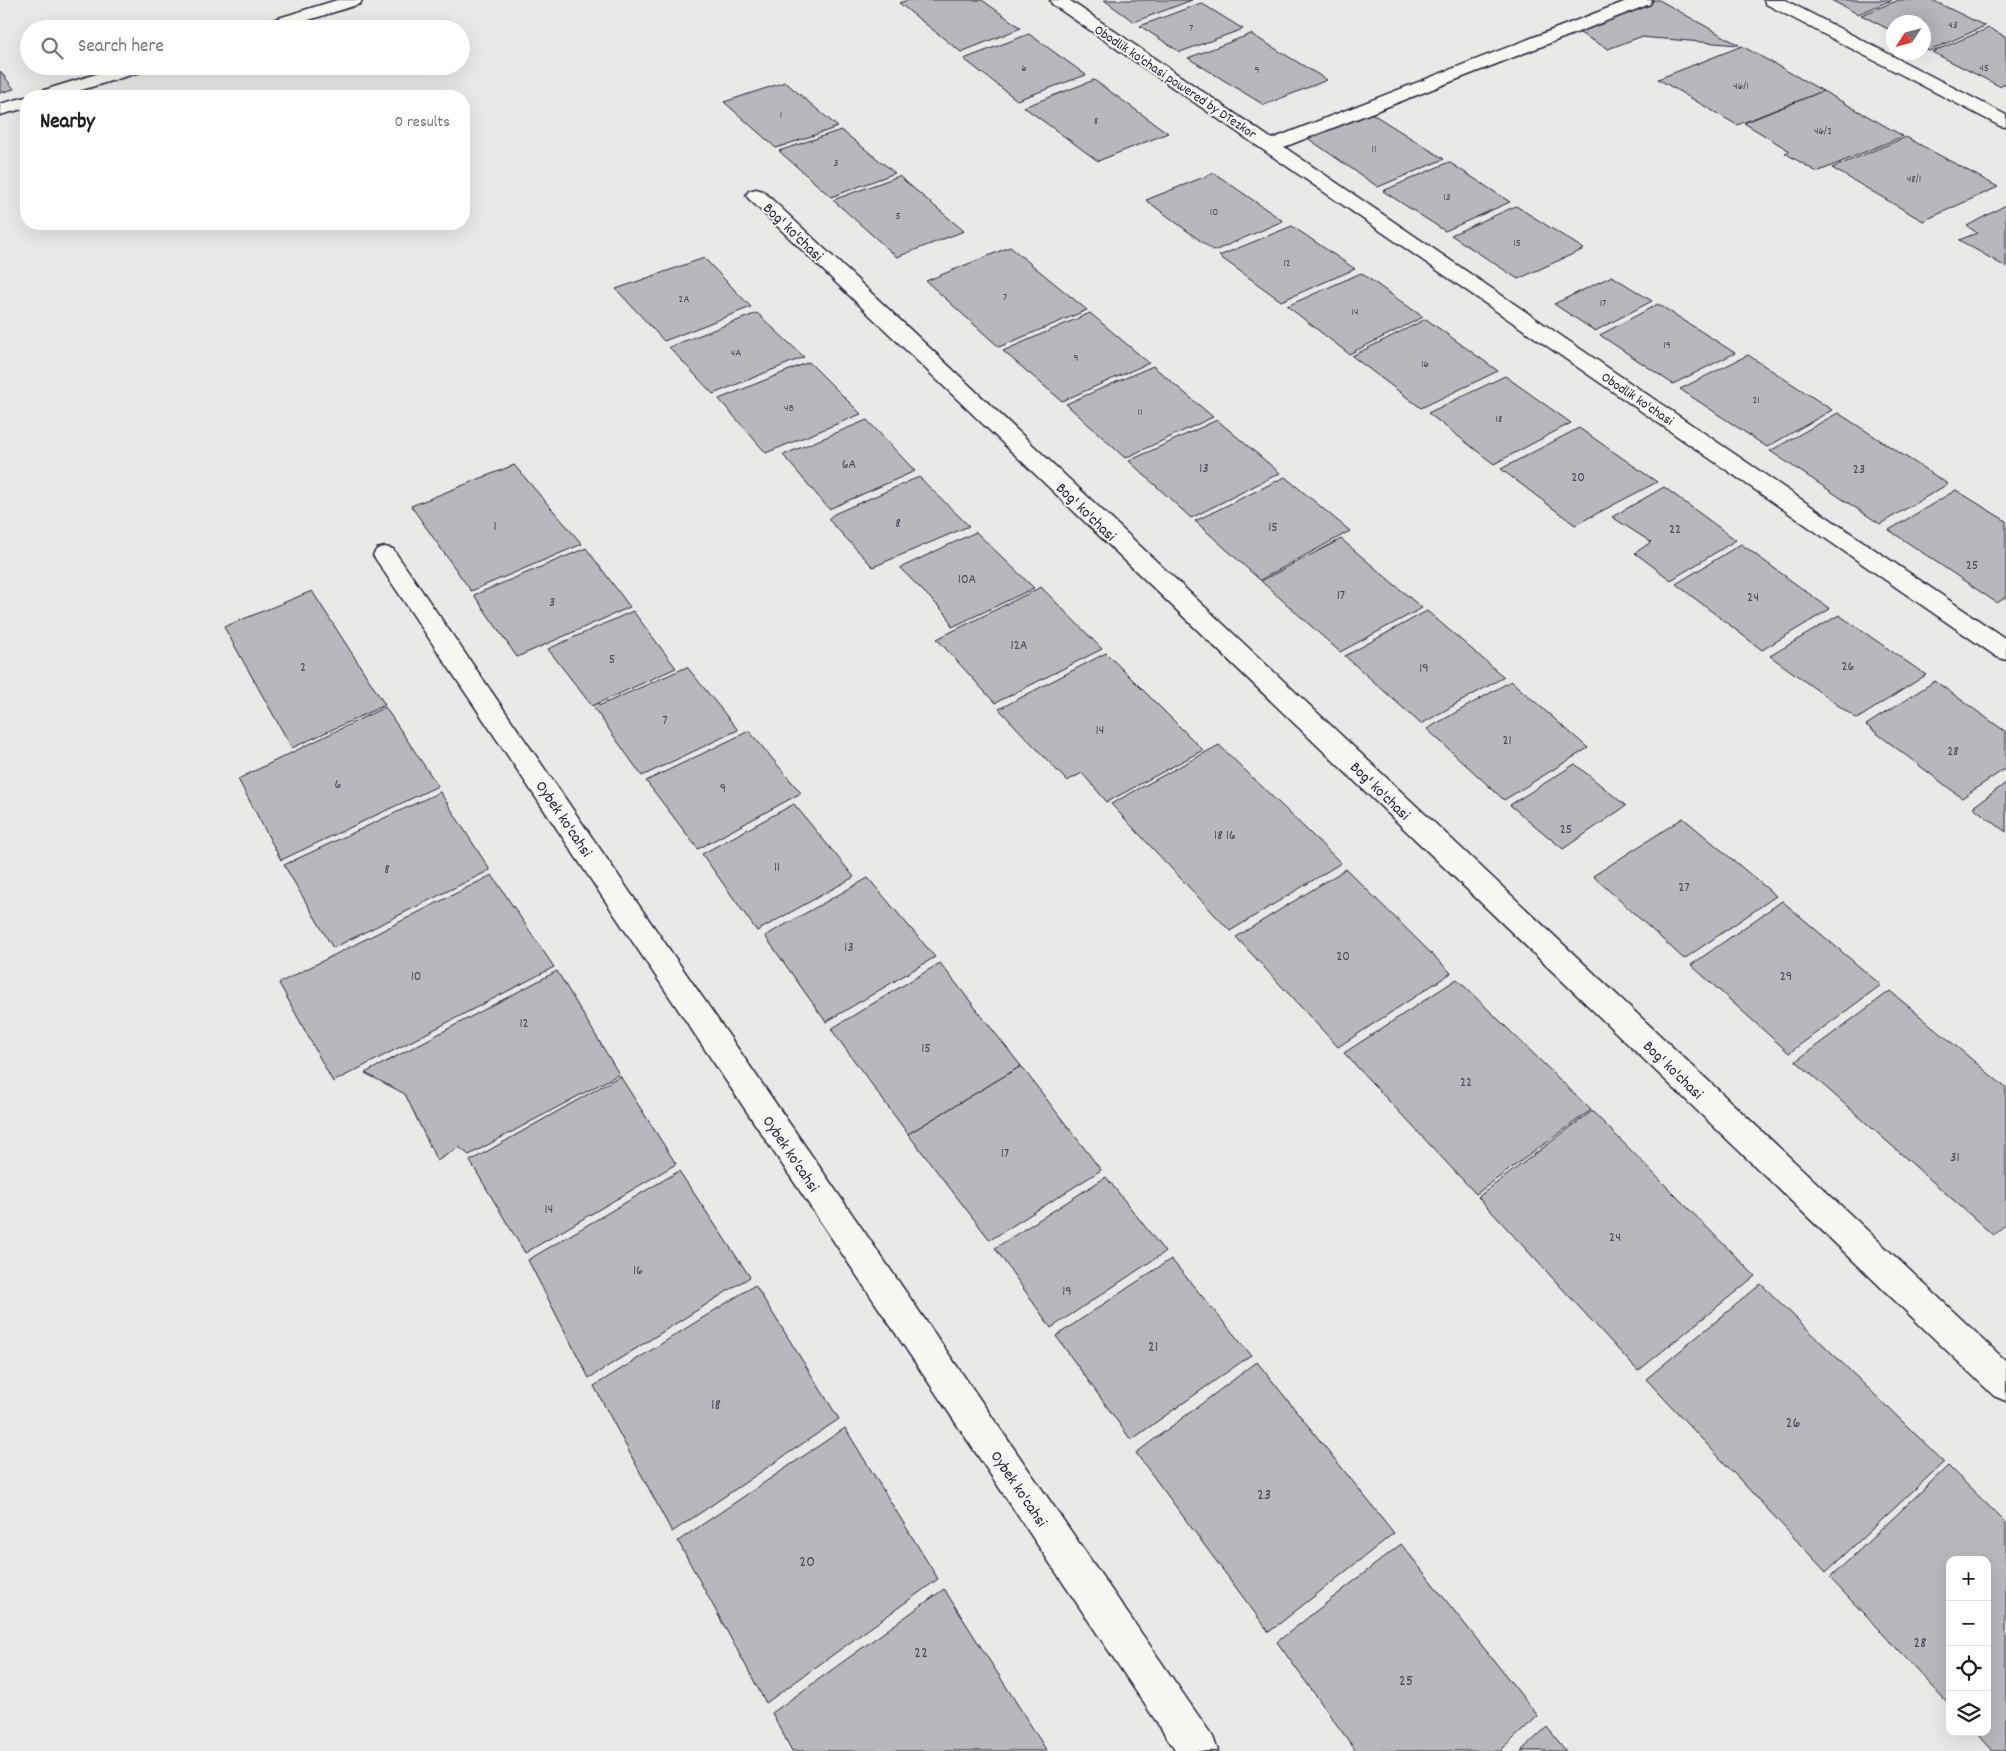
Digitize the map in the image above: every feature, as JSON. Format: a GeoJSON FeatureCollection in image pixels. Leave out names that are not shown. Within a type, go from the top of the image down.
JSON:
{"type":"FeatureCollection","features":[{"type":"Feature","properties":{"kind":"street"},"geometry":{"type":"LineString","coordinates":[[291,20],[354,0]]}},
{"type":"Feature","properties":{"kind":"street","name":"Obodlik ko'chasi powered by DTezkor"},"geometry":{"type":"LineString","coordinates":[[1058,0],[1270,146]]}},
{"type":"Feature","properties":{"kind":"street"},"geometry":{"type":"LineString","coordinates":[[1270,146],[1644,0]]}},
{"type":"Feature","properties":{"kind":"street"},"geometry":{"type":"LineString","coordinates":[[1772,0],[2006,122]]}},
{"type":"Feature","properties":{"kind":"street"},"geometry":{"type":"LineString","coordinates":[[63,90],[112,75]]}},
{"type":"Feature","properties":{"kind":"street"},"geometry":{"type":"LineString","coordinates":[[0,110],[20,104]]}},
{"type":"Feature","properties":{"kind":"street","name":"Obodlik ko'chasi"},"geometry":{"type":"LineString","coordinates":[[1270,146],[2006,651]]}},
{"type":"Feature","properties":{"kind":"street","name":"Bog' ko'chasi"},"geometry":{"type":"LineString","coordinates":[[756,195],[2006,1384]]}},
{"type":"Feature","properties":{"kind":"street","name":"Oybek ko'cahsi"},"geometry":{"type":"LineString","coordinates":[[385,554],[1200,1751]]}},
{"type":"Feature","properties":{"kind":"building"},"geometry":{"type":"Polygon","coordinates":[[[908,0],[982,0],[1021,28],[961,52],[899,3],[908,0]]]}},
{"type":"Feature","properties":{"kind":"building"},"geometry":{"type":"Polygon","coordinates":[[[1104,0],[1192,0],[1134,22],[1104,0]]]}},
{"type":"Feature","properties":{"kind":"building"},"geometry":{"type":"Polygon","coordinates":[[[1647,0],[1659,0],[1739,45],[1640,37],[1608,49],[1571,28],[1647,0]]]}},
{"type":"Feature","properties":{"kind":"building"},"geometry":{"type":"Polygon","coordinates":[[[1831,0],[1892,0],[1858,14],[1831,0]]]}},
{"type":"Feature","properties":{"kind":"building"},"geometry":{"type":"Polygon","coordinates":[[[1899,0],[1932,0],[1985,26],[1931,50],[1931,15],[1886,15],[1886,28],[1861,15],[1899,0]]]}},
{"type":"Feature","properties":{"kind":"building"},"geometry":{"type":"Polygon","coordinates":[[[1201,3],[1243,29],[1180,52],[1140,26],[1201,3]]]}},
{"type":"Feature","properties":{"kind":"building"},"geometry":{"type":"Polygon","coordinates":[[[1989,28],[2006,37],[2006,83],[1999,86],[1932,52],[1989,28]]]}},
{"type":"Feature","properties":{"kind":"building"},"geometry":{"type":"Polygon","coordinates":[[[1029,34],[1086,75],[1017,100],[964,59],[1029,34]]]}},
{"type":"Feature","properties":{"kind":"building"},"geometry":{"type":"Polygon","coordinates":[[[1251,34],[1327,80],[1264,105],[1188,58],[1251,34]]]}},
{"type":"Feature","properties":{"kind":"building"},"geometry":{"type":"Polygon","coordinates":[[[1742,46],[1823,91],[1737,125],[1658,79],[1742,46]]]}},
{"type":"Feature","properties":{"kind":"building"},"geometry":{"type":"Polygon","coordinates":[[[0,71],[14,89],[0,93],[0,71]]]}},
{"type":"Feature","properties":{"kind":"building"},"geometry":{"type":"Polygon","coordinates":[[[1094,80],[1168,133],[1098,161],[1024,107],[1094,80]]]}},
{"type":"Feature","properties":{"kind":"building"},"geometry":{"type":"Polygon","coordinates":[[[785,82],[838,127],[776,148],[724,102],[785,82]]]}},
{"type":"Feature","properties":{"kind":"building"},"geometry":{"type":"Polygon","coordinates":[[[1823,91],[1903,136],[1817,172],[1785,153],[1790,151],[1744,123],[1823,91]]]}},
{"type":"Feature","properties":{"kind":"building"},"geometry":{"type":"Polygon","coordinates":[[[1368,111],[1444,159],[1378,187],[1306,137],[1368,111]]]}},
{"type":"Feature","properties":{"kind":"building"},"geometry":{"type":"Polygon","coordinates":[[[841,130],[895,173],[831,197],[779,151],[841,130]]]}},
{"type":"Feature","properties":{"kind":"building"},"geometry":{"type":"Polygon","coordinates":[[[1906,137],[1998,187],[1923,221],[1832,168],[1906,137]]]}},
{"type":"Feature","properties":{"kind":"building"},"geometry":{"type":"Polygon","coordinates":[[[1449,162],[1510,202],[1445,231],[1383,191],[1449,162]]]}},
{"type":"Feature","properties":{"kind":"building"},"geometry":{"type":"Polygon","coordinates":[[[1214,173],[1283,221],[1214,251],[1146,200],[1214,173]]]}},
{"type":"Feature","properties":{"kind":"building"},"geometry":{"type":"Polygon","coordinates":[[[899,176],[964,231],[897,257],[833,200],[899,176]]]}},
{"type":"Feature","properties":{"kind":"building"},"geometry":{"type":"Polygon","coordinates":[[[2006,205],[2006,267],[1959,240],[1977,233],[1967,226],[2006,205]]]}},
{"type":"Feature","properties":{"kind":"building"},"geometry":{"type":"Polygon","coordinates":[[[1516,206],[1584,249],[1518,279],[1451,235],[1516,206]]]}},
{"type":"Feature","properties":{"kind":"building"},"geometry":{"type":"Polygon","coordinates":[[[1292,226],[1355,269],[1281,301],[1219,256],[1292,226]]]}},
{"type":"Feature","properties":{"kind":"building"},"geometry":{"type":"Polygon","coordinates":[[[1010,247],[1087,310],[999,347],[926,281],[1010,247]]]}},
{"type":"Feature","properties":{"kind":"building"},"geometry":{"type":"Polygon","coordinates":[[[704,258],[751,307],[664,341],[616,289],[704,258]]]}},
{"type":"Feature","properties":{"kind":"building"},"geometry":{"type":"Polygon","coordinates":[[[1361,273],[1423,317],[1349,354],[1287,306],[1361,273]]]}},
{"type":"Feature","properties":{"kind":"building"},"geometry":{"type":"Polygon","coordinates":[[[1612,276],[1652,301],[1595,331],[1554,304],[1612,276]]]}},
{"type":"Feature","properties":{"kind":"building"},"geometry":{"type":"Polygon","coordinates":[[[1658,304],[1735,353],[1673,384],[1600,335],[1658,304]]]}},
{"type":"Feature","properties":{"kind":"building"},"geometry":{"type":"Polygon","coordinates":[[[757,313],[804,357],[713,394],[669,347],[757,313]]]}},
{"type":"Feature","properties":{"kind":"building"},"geometry":{"type":"Polygon","coordinates":[[[1090,313],[1149,363],[1062,401],[1003,351],[1090,313]]]}},
{"type":"Feature","properties":{"kind":"building"},"geometry":{"type":"Polygon","coordinates":[[[1426,319],[1498,371],[1421,408],[1352,356],[1426,319]]]}},
{"type":"Feature","properties":{"kind":"building"},"geometry":{"type":"Polygon","coordinates":[[[1748,355],[1832,410],[1767,447],[1680,389],[1748,355]]]}},
{"type":"Feature","properties":{"kind":"building"},"geometry":{"type":"Polygon","coordinates":[[[809,362],[861,414],[766,453],[719,399],[809,362]]]}},
{"type":"Feature","properties":{"kind":"building"},"geometry":{"type":"Polygon","coordinates":[[[1153,366],[1213,417],[1125,458],[1066,404],[1153,366]]]}},
{"type":"Feature","properties":{"kind":"building"},"geometry":{"type":"Polygon","coordinates":[[[1505,376],[1571,423],[1494,464],[1428,413],[1505,376]]]}},
{"type":"Feature","properties":{"kind":"building"},"geometry":{"type":"Polygon","coordinates":[[[1838,413],[1948,484],[1880,524],[1770,451],[1838,413]]]}},
{"type":"Feature","properties":{"kind":"building"},"geometry":{"type":"Polygon","coordinates":[[[867,420],[915,471],[829,509],[783,455],[867,420]]]}},
{"type":"Feature","properties":{"kind":"building"},"geometry":{"type":"Polygon","coordinates":[[[1217,420],[1280,473],[1191,518],[1129,461],[1217,420]]]}},
{"type":"Feature","properties":{"kind":"building"},"geometry":{"type":"Polygon","coordinates":[[[1579,428],[1657,482],[1575,525],[1501,469],[1579,428]]]}},
{"type":"Feature","properties":{"kind":"building"},"geometry":{"type":"Polygon","coordinates":[[[514,465],[582,544],[471,591],[411,506],[514,465]]]}},
{"type":"Feature","properties":{"kind":"building"},"geometry":{"type":"Polygon","coordinates":[[[919,477],[969,526],[873,567],[828,519],[834,514],[919,477]]]}},
{"type":"Feature","properties":{"kind":"building"},"geometry":{"type":"Polygon","coordinates":[[[1285,477],[1350,531],[1260,580],[1195,521],[1285,477]]]}},
{"type":"Feature","properties":{"kind":"building"},"geometry":{"type":"Polygon","coordinates":[[[1664,487],[1736,540],[1671,580],[1635,553],[1651,542],[1612,517],[1664,487]]]}},
{"type":"Feature","properties":{"kind":"building"},"geometry":{"type":"Polygon","coordinates":[[[1956,490],[2006,521],[2006,597],[1997,603],[1889,530],[1956,490]]]}},
{"type":"Feature","properties":{"kind":"building"},"geometry":{"type":"Polygon","coordinates":[[[976,532],[1034,588],[952,627],[948,616],[900,568],[976,532]]]}},
{"type":"Feature","properties":{"kind":"building"},"geometry":{"type":"Polygon","coordinates":[[[1341,539],[1422,608],[1340,652],[1261,581],[1341,539]]]}},
{"type":"Feature","properties":{"kind":"building"},"geometry":{"type":"Polygon","coordinates":[[[1741,544],[1830,609],[1762,650],[1676,584],[1741,544]]]}},
{"type":"Feature","properties":{"kind":"building"},"geometry":{"type":"Polygon","coordinates":[[[586,548],[630,607],[517,657],[474,595],[586,548]]]}},
{"type":"Feature","properties":{"kind":"building"},"geometry":{"type":"Polygon","coordinates":[[[1041,587],[1102,649],[995,703],[937,639],[1041,587]]]}},
{"type":"Feature","properties":{"kind":"building"},"geometry":{"type":"Polygon","coordinates":[[[312,591],[385,705],[292,748],[224,627],[312,591]]]}},
{"type":"Feature","properties":{"kind":"building"},"geometry":{"type":"Polygon","coordinates":[[[633,611],[676,668],[592,706],[548,649],[633,611]]]}},
{"type":"Feature","properties":{"kind":"building"},"geometry":{"type":"Polygon","coordinates":[[[1427,611],[1504,677],[1421,724],[1345,656],[1427,611]]]}},
{"type":"Feature","properties":{"kind":"building"},"geometry":{"type":"Polygon","coordinates":[[[1839,615],[1926,675],[1857,719],[1770,656],[1839,615]]]}},
{"type":"Feature","properties":{"kind":"building"},"geometry":{"type":"Polygon","coordinates":[[[1106,653],[1203,750],[1107,802],[1082,773],[1067,781],[999,709],[1106,653]]]}},
{"type":"Feature","properties":{"kind":"building"},"geometry":{"type":"Polygon","coordinates":[[[687,667],[738,730],[642,776],[594,708],[687,667]]]}},
{"type":"Feature","properties":{"kind":"building"},"geometry":{"type":"Polygon","coordinates":[[[1511,681],[1588,748],[1504,800],[1427,729],[1511,681]]]}},
{"type":"Feature","properties":{"kind":"building"},"geometry":{"type":"Polygon","coordinates":[[[1935,681],[2006,732],[2006,768],[1962,798],[1866,725],[1935,681]]]}},
{"type":"Feature","properties":{"kind":"building"},"geometry":{"type":"Polygon","coordinates":[[[385,707],[438,786],[281,860],[238,779],[385,707]]]}},
{"type":"Feature","properties":{"kind":"building"},"geometry":{"type":"Polygon","coordinates":[[[749,731],[801,793],[698,849],[646,781],[749,731]]]}},
{"type":"Feature","properties":{"kind":"building"},"geometry":{"type":"Polygon","coordinates":[[[1219,745],[1341,863],[1230,931],[1111,804],[1219,745]]]}},
{"type":"Feature","properties":{"kind":"building"},"geometry":{"type":"Polygon","coordinates":[[[1575,764],[1626,806],[1563,849],[1510,805],[1575,764]]]}},
{"type":"Feature","properties":{"kind":"building"},"geometry":{"type":"Polygon","coordinates":[[[2006,783],[2006,832],[1973,807],[2006,783]]]}},
{"type":"Feature","properties":{"kind":"building"},"geometry":{"type":"Polygon","coordinates":[[[440,792],[490,870],[333,948],[284,865],[440,792]]]}},
{"type":"Feature","properties":{"kind":"building"},"geometry":{"type":"Polygon","coordinates":[[[794,804],[854,877],[757,931],[702,854],[794,804]]]}},
{"type":"Feature","properties":{"kind":"building"},"geometry":{"type":"Polygon","coordinates":[[[1683,818],[1776,896],[1684,959],[1593,876],[1683,818]]]}},
{"type":"Feature","properties":{"kind":"building"},"geometry":{"type":"Polygon","coordinates":[[[1346,869],[1451,973],[1338,1047],[1236,937],[1346,869]]]}},
{"type":"Feature","properties":{"kind":"building"},"geometry":{"type":"Polygon","coordinates":[[[492,875],[554,967],[333,1082],[279,983],[492,875]]]}},
{"type":"Feature","properties":{"kind":"building"},"geometry":{"type":"Polygon","coordinates":[[[868,878],[935,957],[826,1022],[765,936],[868,878]]]}},
{"type":"Feature","properties":{"kind":"building"},"geometry":{"type":"Polygon","coordinates":[[[1782,901],[1881,985],[1789,1053],[1691,965],[1782,901]]]}},
{"type":"Feature","properties":{"kind":"building"},"geometry":{"type":"Polygon","coordinates":[[[940,963],[1021,1066],[908,1134],[831,1029],[940,963]]]}},
{"type":"Feature","properties":{"kind":"building"},"geometry":{"type":"Polygon","coordinates":[[[557,971],[619,1074],[469,1155],[459,1147],[437,1161],[405,1094],[365,1073],[557,971]]]}},
{"type":"Feature","properties":{"kind":"building"},"geometry":{"type":"Polygon","coordinates":[[[1457,979],[1591,1110],[1476,1194],[1344,1053],[1457,979]]]}},
{"type":"Feature","properties":{"kind":"building"},"geometry":{"type":"Polygon","coordinates":[[[1890,991],[2006,1088],[2006,1224],[1993,1235],[1796,1061],[1890,991]]]}},
{"type":"Feature","properties":{"kind":"building"},"geometry":{"type":"Polygon","coordinates":[[[1021,1066],[1101,1170],[990,1240],[908,1134],[1021,1066]]]}},
{"type":"Feature","properties":{"kind":"building"},"geometry":{"type":"Polygon","coordinates":[[[620,1076],[676,1164],[525,1253],[470,1161],[620,1076]]]}},
{"type":"Feature","properties":{"kind":"building"},"geometry":{"type":"Polygon","coordinates":[[[1592,1111],[1755,1276],[1638,1371],[1478,1197],[1592,1111]]]}},
{"type":"Feature","properties":{"kind":"building"},"geometry":{"type":"Polygon","coordinates":[[[679,1171],[750,1277],[589,1378],[528,1260],[679,1171]]]}},
{"type":"Feature","properties":{"kind":"building"},"geometry":{"type":"Polygon","coordinates":[[[1106,1177],[1165,1252],[1051,1328],[995,1248],[1106,1177]]]}},
{"type":"Feature","properties":{"kind":"building"},"geometry":{"type":"Polygon","coordinates":[[[1171,1259],[1251,1355],[1131,1440],[1056,1336],[1171,1259]]]}},
{"type":"Feature","properties":{"kind":"building"},"geometry":{"type":"Polygon","coordinates":[[[1761,1284],[1944,1462],[1826,1572],[1646,1379],[1761,1284]]]}},
{"type":"Feature","properties":{"kind":"building"},"geometry":{"type":"Polygon","coordinates":[[[755,1285],[839,1419],[672,1532],[594,1386],[755,1285]]]}},
{"type":"Feature","properties":{"kind":"building"},"geometry":{"type":"Polygon","coordinates":[[[1257,1362],[1394,1533],[1269,1632],[1136,1453],[1257,1362]]]}},
{"type":"Feature","properties":{"kind":"building"},"geometry":{"type":"Polygon","coordinates":[[[845,1428],[938,1579],[766,1703],[678,1541],[845,1428]]]}},
{"type":"Feature","properties":{"kind":"building"},"geometry":{"type":"Polygon","coordinates":[[[1948,1466],[2006,1523],[2006,1751],[1993,1751],[1980,1736],[1991,1736],[1991,1556],[1946,1556],[1946,1701],[1830,1578],[1948,1466]]]}},
{"type":"Feature","properties":{"kind":"building"},"geometry":{"type":"Polygon","coordinates":[[[1401,1544],[1538,1716],[1500,1751],[1356,1751],[1277,1642],[1401,1544]]]}},
{"type":"Feature","properties":{"kind":"building"},"geometry":{"type":"Polygon","coordinates":[[[944,1589],[1047,1751],[792,1751],[772,1713],[944,1589]]]}},
{"type":"Feature","properties":{"kind":"building"},"geometry":{"type":"Polygon","coordinates":[[[1547,1727],[1566,1751],[1521,1751],[1547,1727]]]}}]}
